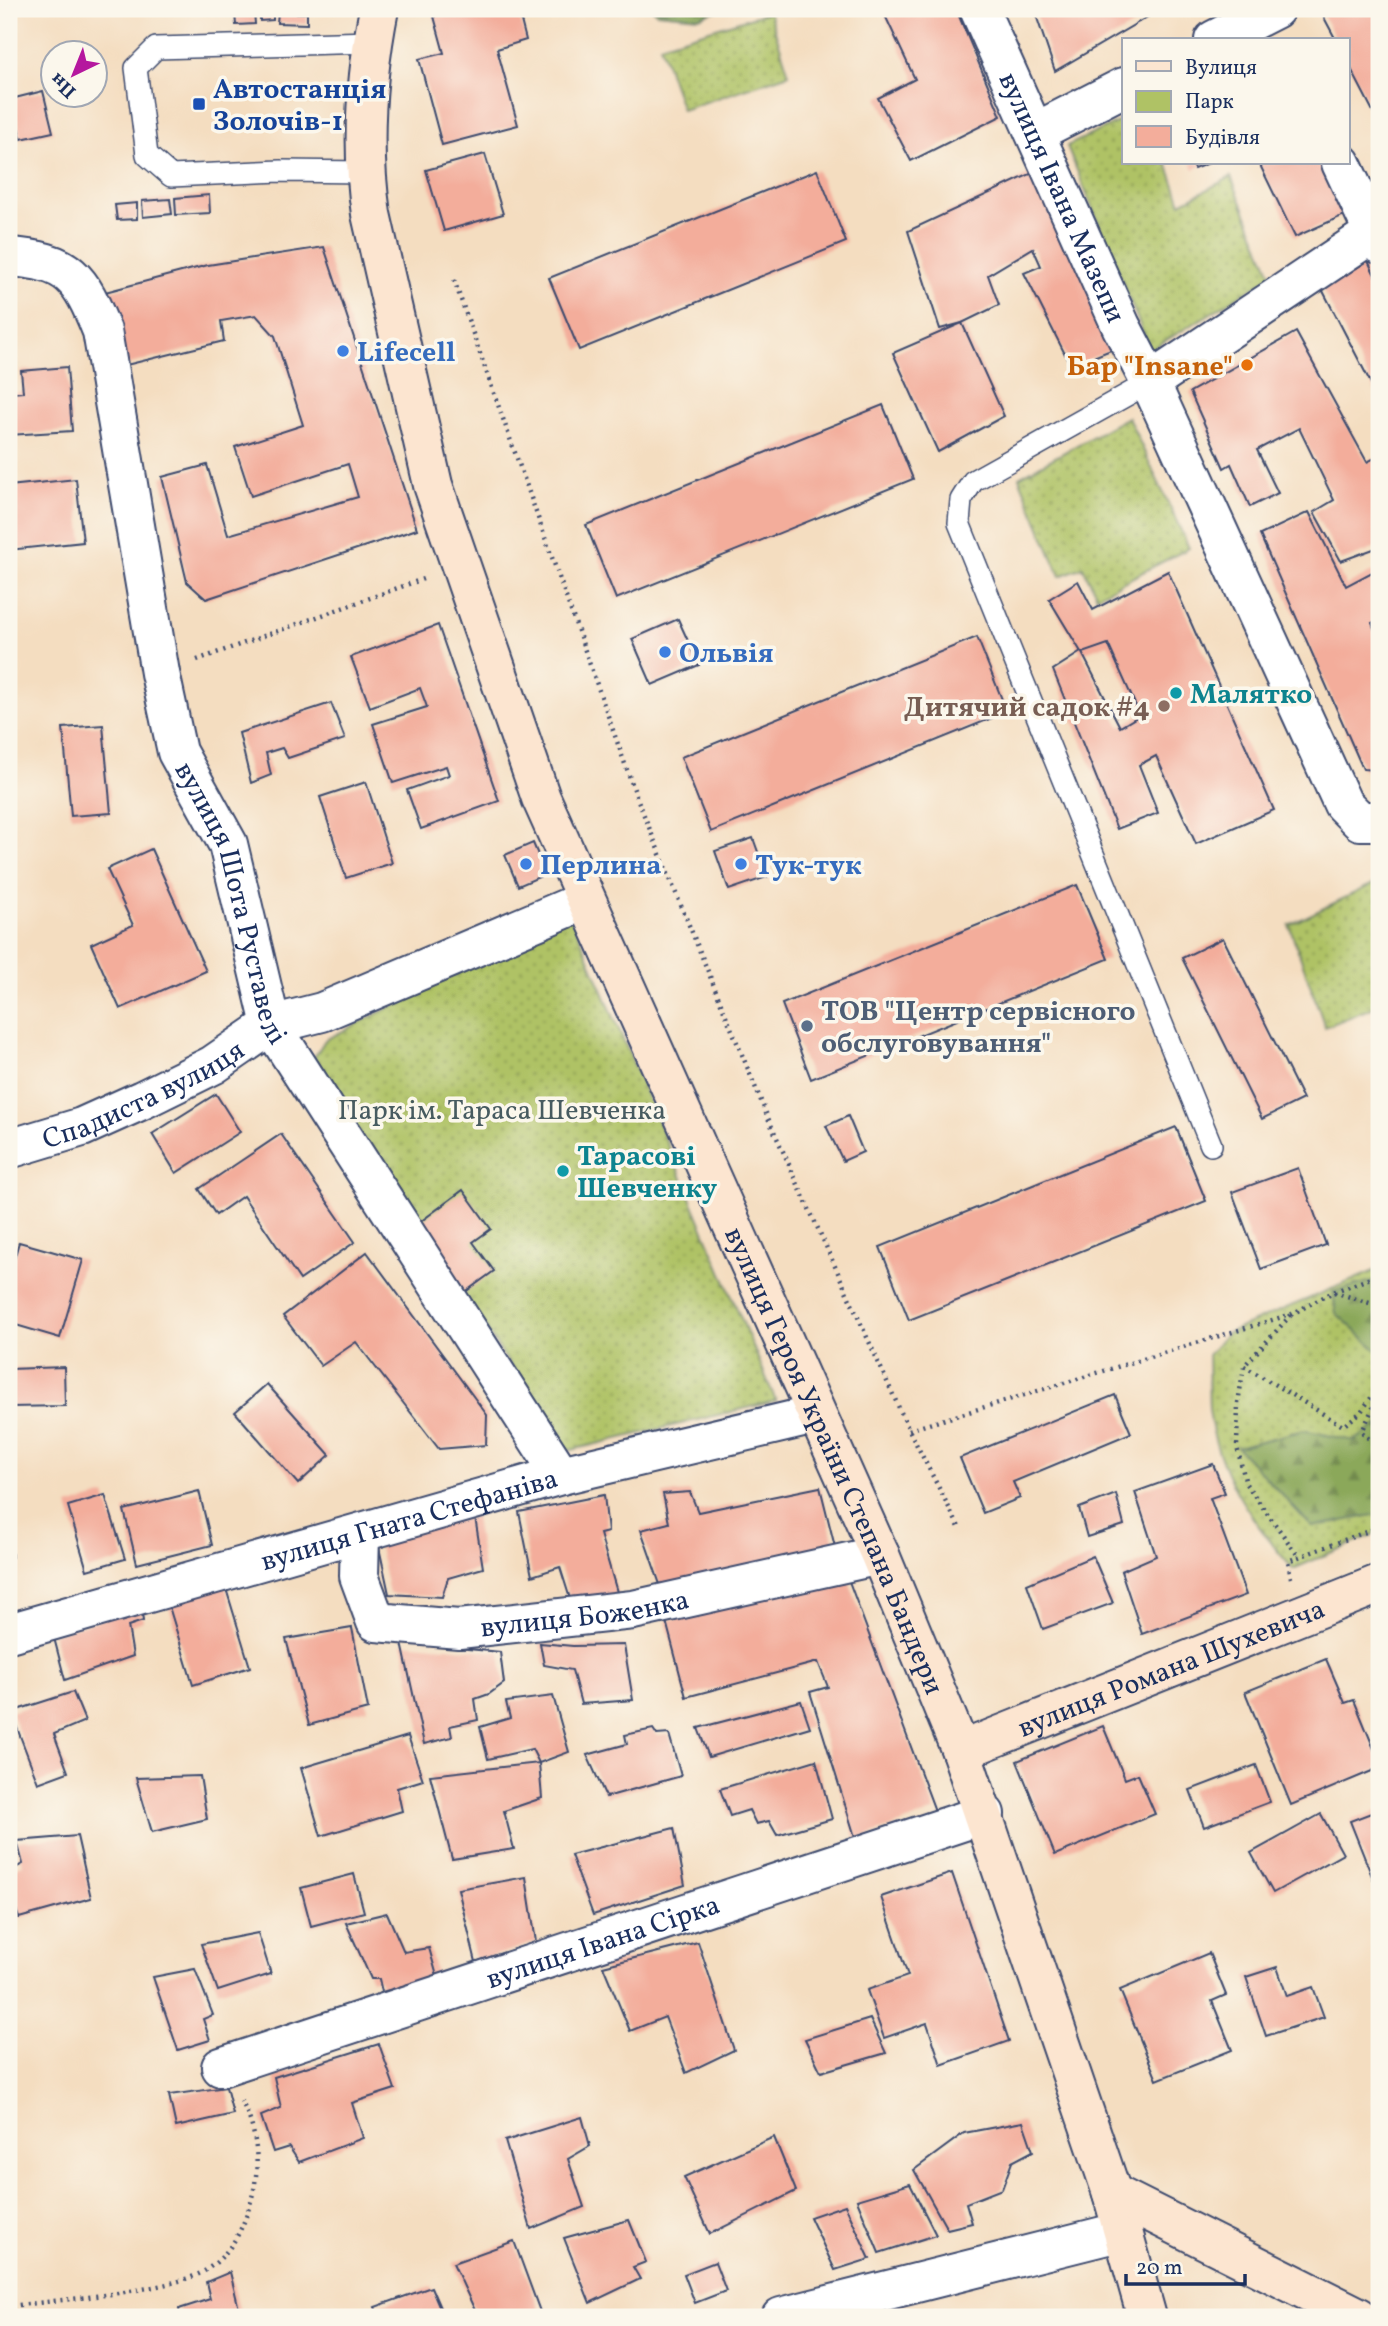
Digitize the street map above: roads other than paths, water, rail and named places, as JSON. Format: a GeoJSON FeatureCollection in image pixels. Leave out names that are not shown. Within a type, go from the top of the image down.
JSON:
{"type":"FeatureCollection","features":[{"type":"Feature","properties":{"kind":"main road","name":"вулиця Героя України Степана Бандери"},"geometry":{"type":"LineString","coordinates":[[375,25],[365,172],[371,214],[433,485],[541,798],[815,1415],[880,1555],[961,1751],[985,1814],[1112,2193],[1147,2317]]}},
{"type":"Feature","properties":{"kind":"main road","name":"вулиця Романа Шухевича"},"geometry":{"type":"LineString","coordinates":[[961,1751],[1379,1584]]}},
{"type":"Feature","properties":{"kind":"main road"},"geometry":{"type":"LineString","coordinates":[[1112,2193],[1359,2317]]}},
{"type":"Feature","properties":{"kind":"street","name":"вулиця Івана Мазепи"},"geometry":{"type":"LineString","coordinates":[[979,9],[1121,326],[1150,382],[1343,804],[1360,821],[1379,821]]}},
{"type":"Feature","properties":{"kind":"street"},"geometry":{"type":"LineString","coordinates":[[1219,38],[1275,17]]}},
{"type":"Feature","properties":{"kind":"street"},"geometry":{"type":"LineString","coordinates":[[1036,132],[1122,88]]}},
{"type":"Feature","properties":{"kind":"street"},"geometry":{"type":"LineString","coordinates":[[1150,382],[1377,236],[1341,164]]}},
{"type":"Feature","properties":{"kind":"street","name":"вулиця Шота Руставелі"},"geometry":{"type":"LineString","coordinates":[[9,257],[37,259],[64,269],[85,290],[102,331],[160,673],[177,752],[228,844],[271,1025],[561,1475]]}},
{"type":"Feature","properties":{"kind":"street"},"geometry":{"type":"LineString","coordinates":[[271,1025],[322,1012],[586,900]]}},
{"type":"Feature","properties":{"kind":"street","name":"Спадиста вулиця"},"geometry":{"type":"LineString","coordinates":[[9,1149],[82,1127],[142,1100],[213,1065],[271,1025]]}},
{"type":"Feature","properties":{"kind":"street","name":"вулиця Гната Стефаніва"},"geometry":{"type":"LineString","coordinates":[[9,1633],[561,1475],[815,1415]]}},
{"type":"Feature","properties":{"kind":"street","name":"вулиця Боженка"},"geometry":{"type":"LineString","coordinates":[[360,1534],[359,1576],[376,1622],[460,1629],[633,1610],[880,1555]]}},
{"type":"Feature","properties":{"kind":"street","name":"вулиця Івана Сірка"},"geometry":{"type":"LineString","coordinates":[[221,2067],[985,1814]]}},
{"type":"Feature","properties":{"kind":"street"},"geometry":{"type":"LineString","coordinates":[[781,2317],[1123,2231]]}},
{"type":"Feature","properties":{"kind":"lane"},"geometry":{"type":"LineString","coordinates":[[365,172],[281,171],[171,176],[147,155],[136,68],[156,47],[375,25]]}},
{"type":"Feature","properties":{"kind":"lane"},"geometry":{"type":"LineString","coordinates":[[1150,382],[973,481],[961,500],[959,523],[1211,1145]]}},
{"type":"Feature","properties":{"kind":"place","name":"Автостанція Золочів-1"},"geometry":{"type":"Point","coordinates":[199,104]}},
{"type":"Feature","properties":{"kind":"place","name":"Lifecell"},"geometry":{"type":"Point","coordinates":[343,351]}},
{"type":"Feature","properties":{"kind":"place","name":"Бар \"Insane\""},"geometry":{"type":"Point","coordinates":[1247,365]}},
{"type":"Feature","properties":{"kind":"place","name":"Ольвія"},"geometry":{"type":"Point","coordinates":[665,652]}},
{"type":"Feature","properties":{"kind":"place","name":"Малятко"},"geometry":{"type":"Point","coordinates":[1176,693]}},
{"type":"Feature","properties":{"kind":"place","name":"Дитячий садок #4"},"geometry":{"type":"Point","coordinates":[1164,706]}},
{"type":"Feature","properties":{"kind":"place","name":"Перлина"},"geometry":{"type":"Point","coordinates":[526,864]}},
{"type":"Feature","properties":{"kind":"place","name":"Тук-тук"},"geometry":{"type":"Point","coordinates":[741,864]}},
{"type":"Feature","properties":{"kind":"place","name":"ТОВ \"Центр сервісного обслуговування\""},"geometry":{"type":"Point","coordinates":[807,1026]}},
{"type":"Feature","properties":{"kind":"place","name":"Тарасові Шевченку"},"geometry":{"type":"Point","coordinates":[563,1171]}},
{"type":"Feature","properties":{"kind":"park label","name":"Парк ім. Тараса Шевченка"},"geometry":{"type":"Point","coordinates":[502,1109]}}]}
